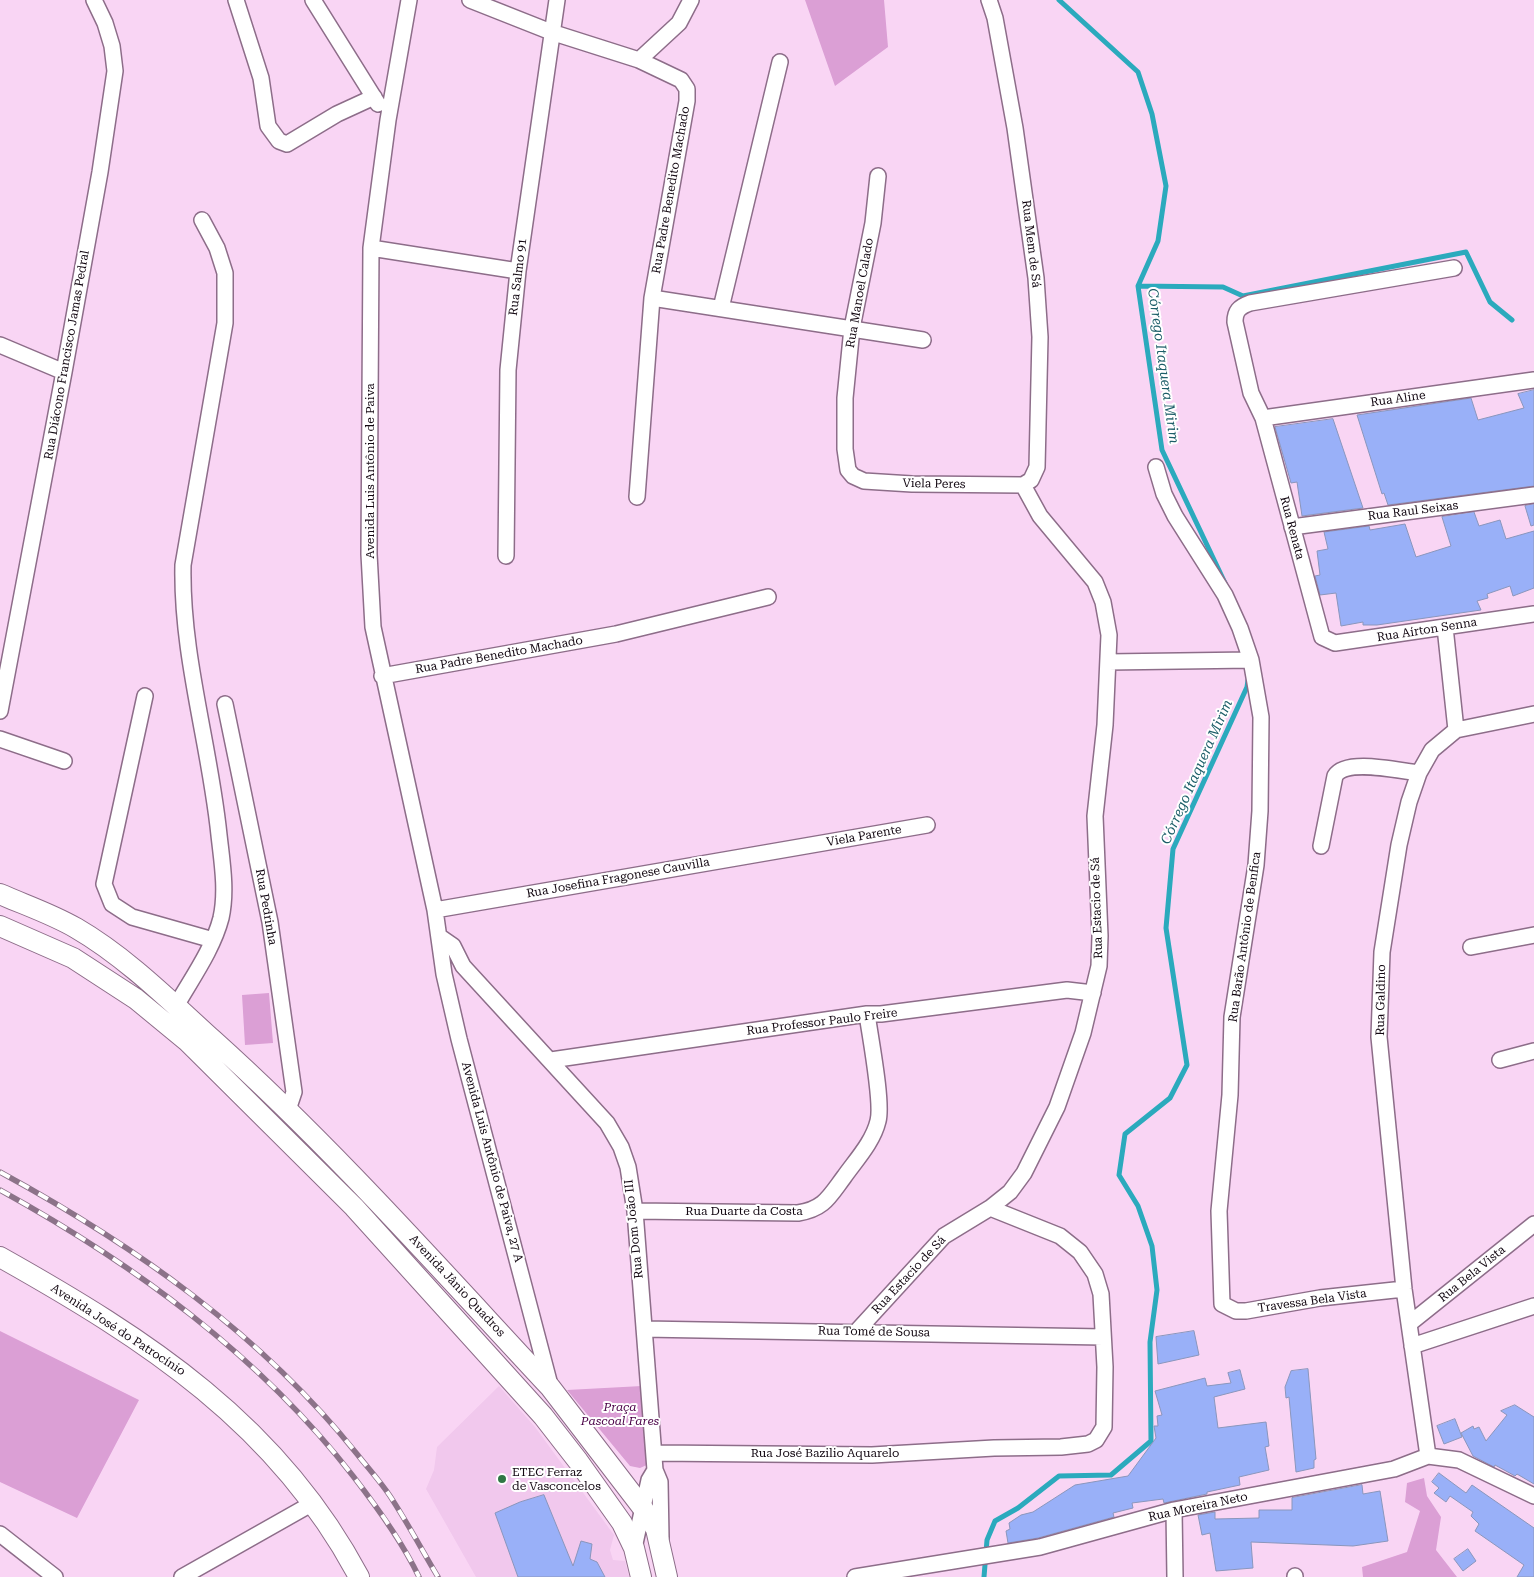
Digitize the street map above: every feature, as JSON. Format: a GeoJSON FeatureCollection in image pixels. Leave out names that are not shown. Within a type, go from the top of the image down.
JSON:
{"type":"FeatureCollection","features":[{"type":"Feature","properties":{"kind":"main road"},"geometry":{"type":"LineString","coordinates":[[0,894],[60,918],[85,933],[122,960],[176,1006],[194,1035]]}},
{"type":"Feature","properties":{"kind":"main road"},"geometry":{"type":"LineString","coordinates":[[0,926],[73,958],[194,1035]]}},
{"type":"Feature","properties":{"kind":"main road"},"geometry":{"type":"LineString","coordinates":[[73,958],[85,933]]}},
{"type":"Feature","properties":{"kind":"main road","name":"Avenida Jânio Quadros"},"geometry":{"type":"LineString","coordinates":[[194,1035],[288,1110],[420,1247],[550,1387],[642,1507],[656,1529],[662,1545],[667,1577]]}},
{"type":"Feature","properties":{"kind":"main road","name":"Avenida Jânio Quadros"},"geometry":{"type":"LineString","coordinates":[[194,1035],[354,1207],[543,1416],[605,1498],[634,1548],[642,1577]]}},
{"type":"Feature","properties":{"kind":"main road","name":"Avenida José do Patrocínio"},"geometry":{"type":"LineString","coordinates":[[0,1257],[56,1289],[182,1371],[239,1420],[282,1464],[314,1503],[342,1545],[359,1577]]}},
{"type":"Feature","properties":{"kind":"street","name":"Rua Diácono Francisco Jamas Pedral"},"geometry":{"type":"LineString","coordinates":[[0,711],[100,172],[115,71],[112,46],[105,23],[94,0]]}},
{"type":"Feature","properties":{"kind":"street"},"geometry":{"type":"LineString","coordinates":[[236,0],[262,78],[268,126],[279,141],[287,144],[337,114],[374,96]]}},
{"type":"Feature","properties":{"kind":"street"},"geometry":{"type":"LineString","coordinates":[[313,0],[388,120]]}},
{"type":"Feature","properties":{"kind":"street","name":"Avenida Luis Antônio de Paiva"},"geometry":{"type":"LineString","coordinates":[[409,0],[388,120],[371,248],[369,554],[373,627],[382,676],[440,937]]}},
{"type":"Feature","properties":{"kind":"street","name":"Rua Padre Benedito Machado"},"geometry":{"type":"LineString","coordinates":[[470,0],[551,32],[638,60],[681,80],[687,90],[687,101],[652,298],[637,497]]}},
{"type":"Feature","properties":{"kind":"street","name":"Rua Salmo 91"},"geometry":{"type":"LineString","coordinates":[[506,556],[508,370],[518,272],[557,0]]}},
{"type":"Feature","properties":{"kind":"street"},"geometry":{"type":"LineString","coordinates":[[638,60],[678,23],[690,0]]}},
{"type":"Feature","properties":{"kind":"street","name":"Rua Mem de Sá"},"geometry":{"type":"LineString","coordinates":[[989,0],[995,18],[1016,128],[1036,278],[1040,338],[1037,467],[1031,480],[1023,485]]}},
{"type":"Feature","properties":{"kind":"street"},"geometry":{"type":"LineString","coordinates":[[721,308],[780,62]]}},
{"type":"Feature","properties":{"kind":"street","name":"Rua Manoel Calado"},"geometry":{"type":"LineString","coordinates":[[848,470],[845,449],[845,398],[852,328],[873,223],[878,176]]}},
{"type":"Feature","properties":{"kind":"street"},"geometry":{"type":"LineString","coordinates":[[176,1006],[213,940],[221,918],[224,884],[214,786],[192,677],[182,601],[182,565],[225,323],[224,273],[217,248],[202,220]]}},
{"type":"Feature","properties":{"kind":"street"},"geometry":{"type":"LineString","coordinates":[[371,248],[518,272]]}},
{"type":"Feature","properties":{"kind":"street","name":"Rua Renata"},"geometry":{"type":"LineString","coordinates":[[1322,637],[1263,418],[1251,393],[1234,322],[1236,312],[1240,307],[1250,303],[1454,268]]}},
{"type":"Feature","properties":{"kind":"street"},"geometry":{"type":"LineString","coordinates":[[652,298],[923,340]]}},
{"type":"Feature","properties":{"kind":"street"},"geometry":{"type":"LineString","coordinates":[[0,345],[64,372]]}},
{"type":"Feature","properties":{"kind":"street","name":"Rua Aline"},"geometry":{"type":"LineString","coordinates":[[1263,418],[1534,380]]}},
{"type":"Feature","properties":{"kind":"street","name":"Rua Barão Antônio de Benfica"},"geometry":{"type":"LineString","coordinates":[[1156,467],[1164,494],[1174,516],[1225,595],[1251,660],[1261,717],[1260,811],[1256,865],[1232,1017],[1230,1095],[1219,1211],[1222,1304]]}},
{"type":"Feature","properties":{"kind":"street","name":"Viela Peres"},"geometry":{"type":"LineString","coordinates":[[848,470],[853,476],[864,481],[912,484],[1023,485]]}},
{"type":"Feature","properties":{"kind":"street","name":"Rua Estacio de Sá"},"geometry":{"type":"LineString","coordinates":[[857,1331],[944,1236],[990,1208],[1010,1192],[1024,1173],[1045,1134],[1065,1085],[1093,993],[1099,966],[1100,936],[1095,816],[1105,726],[1109,635],[1103,602],[1094,582],[1040,516],[1023,485]]}},
{"type":"Feature","properties":{"kind":"street","name":"Rua Raul Seixas"},"geometry":{"type":"LineString","coordinates":[[1292,527],[1534,495]]}},
{"type":"Feature","properties":{"kind":"street","name":"Rua Padre Benedito Machado"},"geometry":{"type":"LineString","coordinates":[[382,676],[616,634],[768,597]]}},
{"type":"Feature","properties":{"kind":"street","name":"Rua Aírton Senna"},"geometry":{"type":"LineString","coordinates":[[1322,637],[1335,643],[1534,614]]}},
{"type":"Feature","properties":{"kind":"street"},"geometry":{"type":"LineString","coordinates":[[1445,627],[1456,730],[1534,714]]}},
{"type":"Feature","properties":{"kind":"street"},"geometry":{"type":"LineString","coordinates":[[1108,662],[1251,660]]}},
{"type":"Feature","properties":{"kind":"street"},"geometry":{"type":"LineString","coordinates":[[145,696],[104,884],[112,904],[132,917],[213,940]]}},
{"type":"Feature","properties":{"kind":"street","name":"Rua Pedrinha"},"geometry":{"type":"LineString","coordinates":[[225,704],[270,922],[294,1092],[288,1110]]}},
{"type":"Feature","properties":{"kind":"street","name":"Rua Galdino"},"geometry":{"type":"LineString","coordinates":[[1428,1456],[1404,1289],[1380,1028],[1382,952],[1391,891],[1409,802],[1419,773],[1432,750],[1456,730]]}},
{"type":"Feature","properties":{"kind":"street"},"geometry":{"type":"LineString","coordinates":[[0,738],[64,761]]}},
{"type":"Feature","properties":{"kind":"street"},"geometry":{"type":"LineString","coordinates":[[1321,846],[1334,776],[1338,771],[1344,768],[1368,766],[1419,773]]}},
{"type":"Feature","properties":{"kind":"street","name":"Viela Parente"},"geometry":{"type":"LineString","coordinates":[[801,847],[928,825]]}},
{"type":"Feature","properties":{"kind":"street","name":"Rua Josefina Fragonese Cauvilla"},"geometry":{"type":"LineString","coordinates":[[435,910],[801,847]]}},
{"type":"Feature","properties":{"kind":"street"},"geometry":{"type":"LineString","coordinates":[[1471,947],[1534,936]]}},
{"type":"Feature","properties":{"kind":"street","name":"Rua Dom João III"},"geometry":{"type":"LineString","coordinates":[[440,937],[453,946],[464,966],[607,1123],[621,1147],[628,1168],[635,1211],[655,1470],[660,1482],[662,1545]]}},
{"type":"Feature","properties":{"kind":"street","name":"Avenida Luis Antônio de Paiva, 27 A"},"geometry":{"type":"LineString","coordinates":[[440,937],[444,974],[459,1039],[550,1387]]}},
{"type":"Feature","properties":{"kind":"street","name":"Rua Professor Paulo Freire"},"geometry":{"type":"LineString","coordinates":[[551,1060],[867,1014],[881,1014],[1067,990],[1093,993]]}},
{"type":"Feature","properties":{"kind":"street","name":"Rua Duarte da Costa"},"geometry":{"type":"LineString","coordinates":[[635,1211],[798,1213],[812,1210],[825,1202],[861,1154],[879,1120],[867,1014]]}},
{"type":"Feature","properties":{"kind":"street"},"geometry":{"type":"LineString","coordinates":[[1500,1060],[1534,1051]]}},
{"type":"Feature","properties":{"kind":"street"},"geometry":{"type":"LineString","coordinates":[[990,1208],[1060,1236],[1080,1252],[1095,1274],[1101,1294],[1103,1337]]}},
{"type":"Feature","properties":{"kind":"street","name":"Rua Bela Vista"},"geometry":{"type":"LineString","coordinates":[[1409,1324],[1534,1224]]}},
{"type":"Feature","properties":{"kind":"street","name":"Travessa Bela Vista"},"geometry":{"type":"LineString","coordinates":[[1222,1304],[1236,1311],[1246,1311],[1320,1298],[1404,1289]]}},
{"type":"Feature","properties":{"kind":"street"},"geometry":{"type":"LineString","coordinates":[[1412,1346],[1534,1306]]}},
{"type":"Feature","properties":{"kind":"street","name":"Rua Tomé de Sousa"},"geometry":{"type":"LineString","coordinates":[[644,1328],[1103,1337]]}},
{"type":"Feature","properties":{"kind":"street","name":"Rua José Bazilio Aquarelo"},"geometry":{"type":"LineString","coordinates":[[655,1453],[872,1455],[994,1448],[1062,1447],[1088,1444],[1101,1435],[1104,1428],[1103,1337]]}},
{"type":"Feature","properties":{"kind":"street","name":"Rua Moreira Neto"},"geometry":{"type":"LineString","coordinates":[[855,1577],[1040,1547],[1174,1510],[1394,1469],[1428,1456],[1459,1460],[1534,1496]]}},
{"type":"Feature","properties":{"kind":"street","name":"Rua Dom João III"},"geometry":{"type":"LineString","coordinates":[[634,1548],[648,1480],[655,1470]]}},
{"type":"Feature","properties":{"kind":"street"},"geometry":{"type":"LineString","coordinates":[[182,1577],[314,1503]]}},
{"type":"Feature","properties":{"kind":"street"},"geometry":{"type":"LineString","coordinates":[[1174,1510],[1175,1577]]}},
{"type":"Feature","properties":{"kind":"street"},"geometry":{"type":"LineString","coordinates":[[0,1534],[55,1577]]}},
{"type":"Feature","properties":{"kind":"shaded area","name":"ETEC Ferraz de Vasconcelos"},"geometry":{"type":"Polygon","coordinates":[[[499,1386],[535,1427],[614,1535],[610,1550],[613,1560],[625,1561],[629,1577],[476,1577],[426,1489],[434,1470],[437,1447],[499,1386]]]}},
{"type":"Feature","properties":{"kind":"green space"},"geometry":{"type":"Polygon","coordinates":[[[805,0],[884,0],[888,47],[835,86],[805,0]]]}},
{"type":"Feature","properties":{"kind":"green space"},"geometry":{"type":"Polygon","coordinates":[[[269,993],[273,1043],[245,1045],[242,995],[269,993]]]}},
{"type":"Feature","properties":{"kind":"green space"},"geometry":{"type":"Polygon","coordinates":[[[0,1331],[139,1400],[77,1518],[0,1482],[0,1331]]]}},
{"type":"Feature","properties":{"kind":"green space","name":"Praça Pascoal Fares"},"geometry":{"type":"Polygon","coordinates":[[[642,1386],[649,1464],[640,1468],[630,1466],[567,1390],[642,1386]]]}},
{"type":"Feature","properties":{"kind":"green space"},"geometry":{"type":"Polygon","coordinates":[[[1424,1478],[1427,1496],[1441,1517],[1436,1550],[1457,1577],[1363,1577],[1362,1567],[1407,1552],[1420,1511],[1405,1502],[1407,1483],[1424,1478]]]}},
{"type":"Feature","properties":{"kind":"building"},"geometry":{"type":"Polygon","coordinates":[[[1534,390],[1534,486],[1388,505],[1384,493],[1382,494],[1357,415],[1471,398],[1478,420],[1524,408],[1518,394],[1534,390]]]}},
{"type":"Feature","properties":{"kind":"building"},"geometry":{"type":"Polygon","coordinates":[[[1333,419],[1363,508],[1302,516],[1297,482],[1291,483],[1275,427],[1333,419]]]}},
{"type":"Feature","properties":{"kind":"building"},"geometry":{"type":"Polygon","coordinates":[[[1534,504],[1534,525],[1531,526],[1525,506],[1534,504]]]}},
{"type":"Feature","properties":{"kind":"building"},"geometry":{"type":"Polygon","coordinates":[[[1474,512],[1479,526],[1500,520],[1506,539],[1534,531],[1534,588],[1513,596],[1510,586],[1487,594],[1488,598],[1477,601],[1481,610],[1377,625],[1363,625],[1363,622],[1341,626],[1336,593],[1320,595],[1315,576],[1320,575],[1317,551],[1328,549],[1324,532],[1369,526],[1370,530],[1405,524],[1416,557],[1451,546],[1442,517],[1474,512]]]}},
{"type":"Feature","properties":{"kind":"building"},"geometry":{"type":"Polygon","coordinates":[[[1194,1331],[1199,1355],[1158,1364],[1156,1337],[1194,1331]]]}},
{"type":"Feature","properties":{"kind":"building"},"geometry":{"type":"Polygon","coordinates":[[[1308,1369],[1316,1459],[1314,1460],[1314,1468],[1296,1472],[1289,1397],[1286,1398],[1285,1387],[1291,1371],[1308,1369]]]}},
{"type":"Feature","properties":{"kind":"building"},"geometry":{"type":"Polygon","coordinates":[[[1240,1370],[1245,1389],[1214,1397],[1218,1428],[1266,1422],[1269,1446],[1265,1447],[1269,1470],[1239,1477],[1240,1485],[1164,1503],[1163,1499],[1132,1503],[1133,1508],[1113,1513],[1114,1517],[1038,1538],[1008,1543],[1006,1531],[1010,1529],[1009,1523],[1021,1515],[1033,1512],[1075,1485],[1128,1476],[1156,1438],[1154,1426],[1158,1426],[1157,1416],[1162,1415],[1155,1391],[1205,1378],[1207,1386],[1231,1383],[1228,1373],[1240,1370]]]}},
{"type":"Feature","properties":{"kind":"building"},"geometry":{"type":"Polygon","coordinates":[[[1515,1405],[1534,1417],[1534,1484],[1517,1474],[1515,1476],[1473,1456],[1461,1433],[1473,1426],[1474,1429],[1479,1427],[1486,1441],[1507,1415],[1501,1411],[1515,1405]]]}},
{"type":"Feature","properties":{"kind":"building"},"geometry":{"type":"Polygon","coordinates":[[[1455,1419],[1462,1437],[1444,1444],[1437,1426],[1455,1419]]]}},
{"type":"Feature","properties":{"kind":"building"},"geometry":{"type":"Polygon","coordinates":[[[1439,1473],[1466,1493],[1472,1485],[1534,1528],[1534,1577],[1517,1577],[1524,1565],[1475,1531],[1479,1524],[1471,1516],[1473,1512],[1450,1496],[1446,1502],[1434,1493],[1439,1488],[1432,1482],[1439,1473]]]}},
{"type":"Feature","properties":{"kind":"building"},"geometry":{"type":"Polygon","coordinates":[[[1362,1485],[1363,1494],[1380,1491],[1388,1541],[1353,1546],[1251,1542],[1253,1568],[1216,1571],[1210,1533],[1202,1535],[1198,1515],[1215,1512],[1215,1519],[1259,1518],[1259,1510],[1292,1510],[1292,1498],[1362,1485]]]}},
{"type":"Feature","properties":{"kind":"building"},"geometry":{"type":"Polygon","coordinates":[[[544,1495],[573,1566],[581,1541],[592,1544],[590,1559],[597,1562],[605,1577],[518,1577],[495,1513],[520,1502],[544,1495]]]}},
{"type":"Feature","properties":{"kind":"building"},"geometry":{"type":"Polygon","coordinates":[[[1468,1549],[1476,1561],[1463,1571],[1454,1559],[1468,1549]]]}},
{"type":"Feature","properties":{"kind":"waterway","name":"Córrego Itaquera Mirim"},"geometry":{"type":"LineString","coordinates":[[1059,0],[1138,72],[1152,114],[1166,186],[1158,241],[1138,286],[1162,450],[1225,583]]}},
{"type":"Feature","properties":{"kind":"waterway"},"geometry":{"type":"LineString","coordinates":[[1138,286],[1223,287],[1243,296],[1466,252],[1490,302],[1512,320]]}},
{"type":"Feature","properties":{"kind":"waterway","name":"Córrego Itaquera Mirim"},"geometry":{"type":"LineString","coordinates":[[984,1577],[987,1540],[995,1521],[1018,1508],[1059,1476],[1111,1475],[1151,1441],[1150,1342],[1157,1290],[1152,1246],[1138,1206],[1119,1175],[1125,1134],[1170,1098],[1187,1065],[1166,928],[1173,849],[1247,687],[1248,680]]}},
{"type":"Feature","properties":{"kind":"railway"},"geometry":{"type":"LineString","coordinates":[[0,1172],[50,1200],[147,1262],[193,1295],[280,1370],[320,1410],[382,1485],[438,1577]]}},
{"type":"Feature","properties":{"kind":"railway"},"geometry":{"type":"LineString","coordinates":[[0,1190],[50,1219],[146,1281],[192,1315],[235,1352],[277,1391],[316,1432],[353,1476],[397,1537],[419,1577]]}},
{"type":"Feature","properties":{"kind":"place","name":"ETEC Ferraz de Vasconcelos"},"geometry":{"type":"Point","coordinates":[502,1479]}}]}
